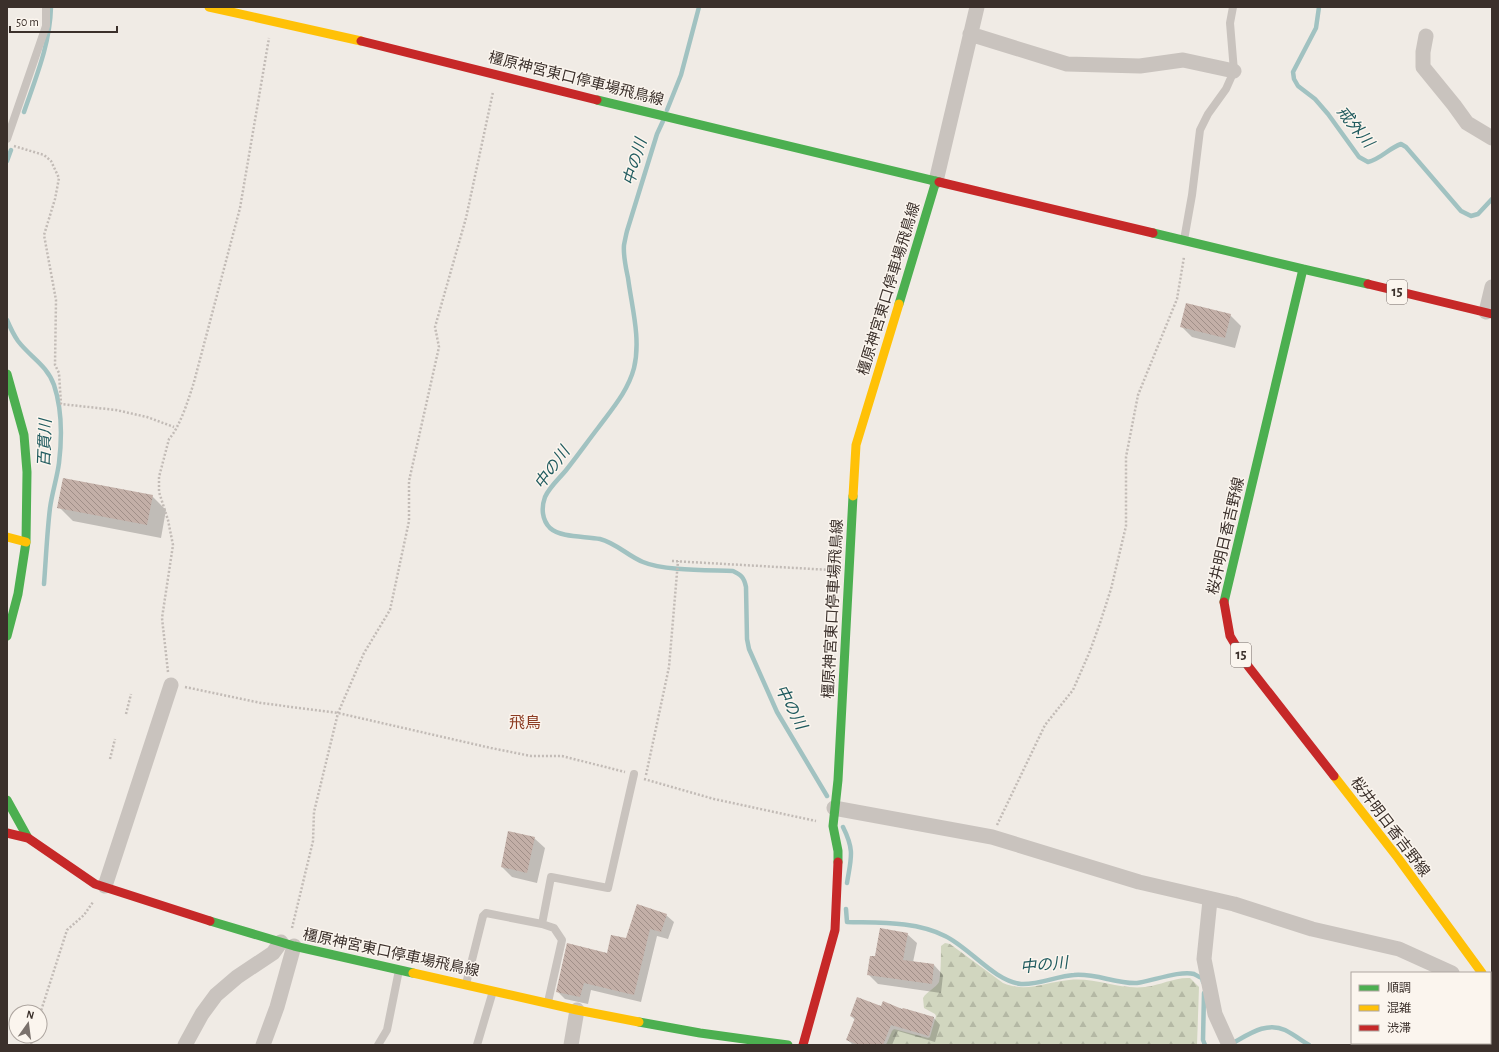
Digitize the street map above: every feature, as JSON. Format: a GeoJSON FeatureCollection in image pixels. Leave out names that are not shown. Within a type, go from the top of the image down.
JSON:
{"type":"FeatureCollection","features":[{"type":"Feature","properties":{"kind":"main road","name":"橿原神宮東口停車場飛鳥線"},"geometry":{"type":"LineString","coordinates":[[209,7],[272,20],[497,74],[654,114],[1303,269]]}},
{"type":"Feature","properties":{"kind":"main road","name":"橿原神宮東口停車場飛鳥線"},"geometry":{"type":"LineString","coordinates":[[803,1045],[835,930],[838,851],[833,826],[838,780],[856,445],[936,181]]}},
{"type":"Feature","properties":{"kind":"main road","name":"15"},"geometry":{"type":"LineString","coordinates":[[1303,269],[1489,313]]}},
{"type":"Feature","properties":{"kind":"main road","name":"桜井明日香吉野線"},"geometry":{"type":"LineString","coordinates":[[1303,269],[1224,599],[1230,636],[1248,666],[1398,858],[1481,972]]}},
{"type":"Feature","properties":{"kind":"main road"},"geometry":{"type":"LineString","coordinates":[[7,374],[24,435],[27,472],[26,542],[18,594],[7,636]]}},
{"type":"Feature","properties":{"kind":"main road"},"geometry":{"type":"LineString","coordinates":[[7,537],[26,542]]}},
{"type":"Feature","properties":{"kind":"main road"},"geometry":{"type":"LineString","coordinates":[[7,800],[28,838]]}},
{"type":"Feature","properties":{"kind":"main road","name":"橿原神宮東口停車場飛鳥線"},"geometry":{"type":"LineString","coordinates":[[7,832],[28,838],[95,884],[287,944],[577,1010],[699,1036],[788,1045]]}},
{"type":"Feature","properties":{"kind":"street"},"geometry":{"type":"LineString","coordinates":[[936,181],[977,7]]}},
{"type":"Feature","properties":{"kind":"street"},"geometry":{"type":"LineString","coordinates":[[970,34],[1067,64],[1140,66],[1183,60],[1234,71]]}},
{"type":"Feature","properties":{"kind":"street"},"geometry":{"type":"LineString","coordinates":[[1426,36],[1423,52],[1423,67],[1467,123],[1492,138]]}},
{"type":"Feature","properties":{"kind":"street"},"geometry":{"type":"LineString","coordinates":[[1489,313],[1492,287]]}},
{"type":"Feature","properties":{"kind":"street"},"geometry":{"type":"LineString","coordinates":[[103,886],[171,685]]}},
{"type":"Feature","properties":{"kind":"street"},"geometry":{"type":"LineString","coordinates":[[834,808],[992,837],[1133,880],[1210,900],[1234,904],[1312,929],[1399,949],[1450,972]]}},
{"type":"Feature","properties":{"kind":"street"},"geometry":{"type":"LineString","coordinates":[[1210,900],[1204,959],[1215,1014],[1226,1041]]}},
{"type":"Feature","properties":{"kind":"street"},"geometry":{"type":"LineString","coordinates":[[185,1045],[202,1014],[216,995],[237,976],[287,944]]}},
{"type":"Feature","properties":{"kind":"street"},"geometry":{"type":"LineString","coordinates":[[263,1045],[277,1007],[287,944]]}},
{"type":"Feature","properties":{"kind":"street"},"geometry":{"type":"LineString","coordinates":[[571,1045],[577,1010]]}},
{"type":"Feature","properties":{"kind":"lane"},"geometry":{"type":"LineString","coordinates":[[7,139],[46,26],[46,7]]}},
{"type":"Feature","properties":{"kind":"lane"},"geometry":{"type":"LineString","coordinates":[[1184,241],[1192,195],[1200,130],[1208,114],[1226,89],[1234,71],[1230,23],[1233,7]]}},
{"type":"Feature","properties":{"kind":"lane"},"geometry":{"type":"LineString","coordinates":[[542,924],[551,877],[608,888],[634,774]]}},
{"type":"Feature","properties":{"kind":"lane"},"geometry":{"type":"LineString","coordinates":[[466,984],[483,916],[486,912],[542,924],[554,928],[562,940],[548,1003]]}},
{"type":"Feature","properties":{"kind":"lane"},"geometry":{"type":"LineString","coordinates":[[378,1045],[387,1030],[399,969]]}},
{"type":"Feature","properties":{"kind":"lane"},"geometry":{"type":"LineString","coordinates":[[476,1045],[493,991]]}},
{"type":"Feature","properties":{"kind":"path"},"geometry":{"type":"LineString","coordinates":[[272,20],[240,208],[187,405],[170,440],[158,477],[159,492],[168,520],[173,545],[162,618],[167,670],[171,685],[261,703],[338,713],[498,750],[531,756],[562,756],[640,775],[645,779],[714,799],[833,826]]}},
{"type":"Feature","properties":{"kind":"path"},"geometry":{"type":"LineString","coordinates":[[287,944],[312,841],[314,812],[338,713],[364,653],[390,610],[408,521],[409,481],[439,347],[435,327],[466,218],[497,74]]}},
{"type":"Feature","properties":{"kind":"path"},"geometry":{"type":"LineString","coordinates":[[7,144],[44,155],[51,161],[59,178],[55,199],[44,235],[56,300],[55,365],[59,373],[61,404],[116,410],[146,417],[174,427]]}},
{"type":"Feature","properties":{"kind":"path"},"geometry":{"type":"LineString","coordinates":[[992,837],[1045,725],[1073,690],[1090,651],[1111,589],[1126,526],[1126,457],[1138,395],[1177,299],[1184,257],[1184,241]]}},
{"type":"Feature","properties":{"kind":"path"},"geometry":{"type":"LineString","coordinates":[[672,561],[849,572]]}},
{"type":"Feature","properties":{"kind":"path"},"geometry":{"type":"LineString","coordinates":[[645,779],[670,667],[678,561]]}},
{"type":"Feature","properties":{"kind":"path"},"geometry":{"type":"LineString","coordinates":[[126,714],[131,694]]}},
{"type":"Feature","properties":{"kind":"path"},"geometry":{"type":"LineString","coordinates":[[110,759],[115,739]]}},
{"type":"Feature","properties":{"kind":"path"},"geometry":{"type":"LineString","coordinates":[[43,1004],[66,930],[84,915],[103,886]]}},
{"type":"Feature","properties":{"kind":"green space"},"geometry":{"type":"Polygon","coordinates":[[[945,943],[950,944],[1003,983],[1011,986],[1028,987],[1069,980],[1088,980],[1126,987],[1145,987],[1190,978],[1199,987],[1197,1045],[886,1045],[894,1029],[928,1038],[930,1037],[936,1016],[924,1008],[923,998],[939,982],[941,970],[941,946],[945,943]]]}},
{"type":"Feature","properties":{"kind":"building"},"geometry":{"type":"Polygon","coordinates":[[[1186,303],[1231,314],[1225,338],[1180,327],[1186,303]]]}},
{"type":"Feature","properties":{"kind":"building"},"geometry":{"type":"Polygon","coordinates":[[[63,478],[153,495],[147,525],[57,508],[63,478]]]}},
{"type":"Feature","properties":{"kind":"building"},"geometry":{"type":"Polygon","coordinates":[[[508,831],[535,837],[527,873],[501,867],[508,831]]]}},
{"type":"Feature","properties":{"kind":"building"},"geometry":{"type":"Polygon","coordinates":[[[637,904],[667,914],[661,932],[650,929],[634,995],[584,983],[580,997],[556,992],[567,943],[607,953],[611,935],[626,938],[637,904]]]}},
{"type":"Feature","properties":{"kind":"building"},"geometry":{"type":"Polygon","coordinates":[[[880,928],[908,933],[903,960],[934,964],[932,984],[867,975],[870,956],[875,956],[880,928]]]}},
{"type":"Feature","properties":{"kind":"building"},"geometry":{"type":"Polygon","coordinates":[[[857,997],[881,1006],[883,1001],[902,1009],[903,1008],[934,1017],[929,1036],[891,1025],[883,1045],[859,1045],[846,1040],[855,1018],[850,1016],[857,997]]]}},
{"type":"Feature","properties":{"kind":"waterway","name":"百貫川"},"geometry":{"type":"LineString","coordinates":[[24,112],[38,73],[45,47],[51,7]]}},
{"type":"Feature","properties":{"kind":"waterway","name":"中の川"},"geometry":{"type":"LineString","coordinates":[[667,110],[681,75],[699,7]]}},
{"type":"Feature","properties":{"kind":"waterway","name":"戒外川"},"geometry":{"type":"LineString","coordinates":[[1319,7],[1316,28],[1293,72],[1294,79],[1298,86],[1315,99],[1328,114],[1359,157],[1368,162],[1373,161],[1401,144],[1406,147],[1461,211],[1471,216],[1478,214],[1492,199]]}},
{"type":"Feature","properties":{"kind":"waterway","name":"中の川"},"geometry":{"type":"LineString","coordinates":[[663,121],[657,134],[624,245],[625,262],[634,312],[637,346],[634,368],[628,384],[619,400],[571,464],[547,493],[543,505],[543,514],[547,525],[560,534],[606,541],[643,562],[652,565],[686,570],[733,571],[742,577],[746,587],[747,639],[749,649],[777,712],[827,796]]}},
{"type":"Feature","properties":{"kind":"waterway","name":"百貫川"},"geometry":{"type":"LineString","coordinates":[[7,161],[11,150]]}},
{"type":"Feature","properties":{"kind":"waterway","name":"百貫川"},"geometry":{"type":"LineString","coordinates":[[7,320],[18,341],[43,367],[51,378],[59,404],[61,424],[60,453],[50,508],[44,584]]}},
{"type":"Feature","properties":{"kind":"waterway","name":"中の川"},"geometry":{"type":"LineString","coordinates":[[843,827],[851,849],[851,861],[847,883]]}},
{"type":"Feature","properties":{"kind":"waterway","name":"中の川"},"geometry":{"type":"LineString","coordinates":[[846,909],[847,922],[909,925],[933,931],[945,936],[964,948],[992,971],[1011,982],[1028,984],[1068,976],[1082,975],[1121,982],[1137,983],[1182,973],[1194,974],[1202,978],[1203,982]]}},
{"type":"Feature","properties":{"kind":"waterway","name":"中の川"},"geometry":{"type":"LineString","coordinates":[[1204,993],[1203,1040],[1205,1045]]}},
{"type":"Feature","properties":{"kind":"waterway","name":"中の川"},"geometry":{"type":"LineString","coordinates":[[1231,1044],[1257,1030],[1271,1027],[1285,1030],[1309,1045]]}},
{"type":"Feature","properties":{"kind":"traffic: fast"},"geometry":{"type":"LineString","coordinates":[[597,100],[939,182]]}},
{"type":"Feature","properties":{"kind":"traffic: fast"},"geometry":{"type":"LineString","coordinates":[[899,304],[936,181]]}},
{"type":"Feature","properties":{"kind":"traffic: fast"},"geometry":{"type":"LineString","coordinates":[[1153,233],[1303,269]]}},
{"type":"Feature","properties":{"kind":"traffic: fast"},"geometry":{"type":"LineString","coordinates":[[1224,602],[1303,269],[1368,284]]}},
{"type":"Feature","properties":{"kind":"traffic: fast"},"geometry":{"type":"LineString","coordinates":[[7,374],[24,435],[27,472],[26,542],[18,594],[7,636]]}},
{"type":"Feature","properties":{"kind":"traffic: fast"},"geometry":{"type":"LineString","coordinates":[[838,862],[838,851],[833,826],[838,780],[853,496]]}},
{"type":"Feature","properties":{"kind":"traffic: fast"},"geometry":{"type":"LineString","coordinates":[[7,800],[28,838]]}},
{"type":"Feature","properties":{"kind":"traffic: fast"},"geometry":{"type":"LineString","coordinates":[[210,921],[294,946],[413,973]]}},
{"type":"Feature","properties":{"kind":"traffic: fast"},"geometry":{"type":"LineString","coordinates":[[639,1022],[700,1033],[788,1045]]}},
{"type":"Feature","properties":{"kind":"traffic: slow"},"geometry":{"type":"LineString","coordinates":[[209,7],[361,41]]}},
{"type":"Feature","properties":{"kind":"traffic: slow"},"geometry":{"type":"LineString","coordinates":[[853,496],[856,445],[899,304]]}},
{"type":"Feature","properties":{"kind":"traffic: slow"},"geometry":{"type":"LineString","coordinates":[[7,537],[26,542]]}},
{"type":"Feature","properties":{"kind":"traffic: slow"},"geometry":{"type":"LineString","coordinates":[[1334,776],[1398,858],[1481,972]]}},
{"type":"Feature","properties":{"kind":"traffic: slow"},"geometry":{"type":"LineString","coordinates":[[413,973],[577,1010],[639,1022]]}},
{"type":"Feature","properties":{"kind":"traffic: jam"},"geometry":{"type":"LineString","coordinates":[[361,41],[597,100]]}},
{"type":"Feature","properties":{"kind":"traffic: jam"},"geometry":{"type":"LineString","coordinates":[[939,182],[1153,233]]}},
{"type":"Feature","properties":{"kind":"traffic: jam"},"geometry":{"type":"LineString","coordinates":[[1368,284],[1492,314]]}},
{"type":"Feature","properties":{"kind":"traffic: jam"},"geometry":{"type":"LineString","coordinates":[[1224,602],[1230,636],[1248,666],[1334,776]]}},
{"type":"Feature","properties":{"kind":"traffic: jam"},"geometry":{"type":"LineString","coordinates":[[7,833],[28,838],[95,884],[210,921]]}},
{"type":"Feature","properties":{"kind":"traffic: jam"},"geometry":{"type":"LineString","coordinates":[[803,1045],[835,930],[838,862]]}},
{"type":"Feature","properties":{"kind":"district","name":"飛鳥"},"geometry":{"type":"Point","coordinates":[525,723]}}]}
